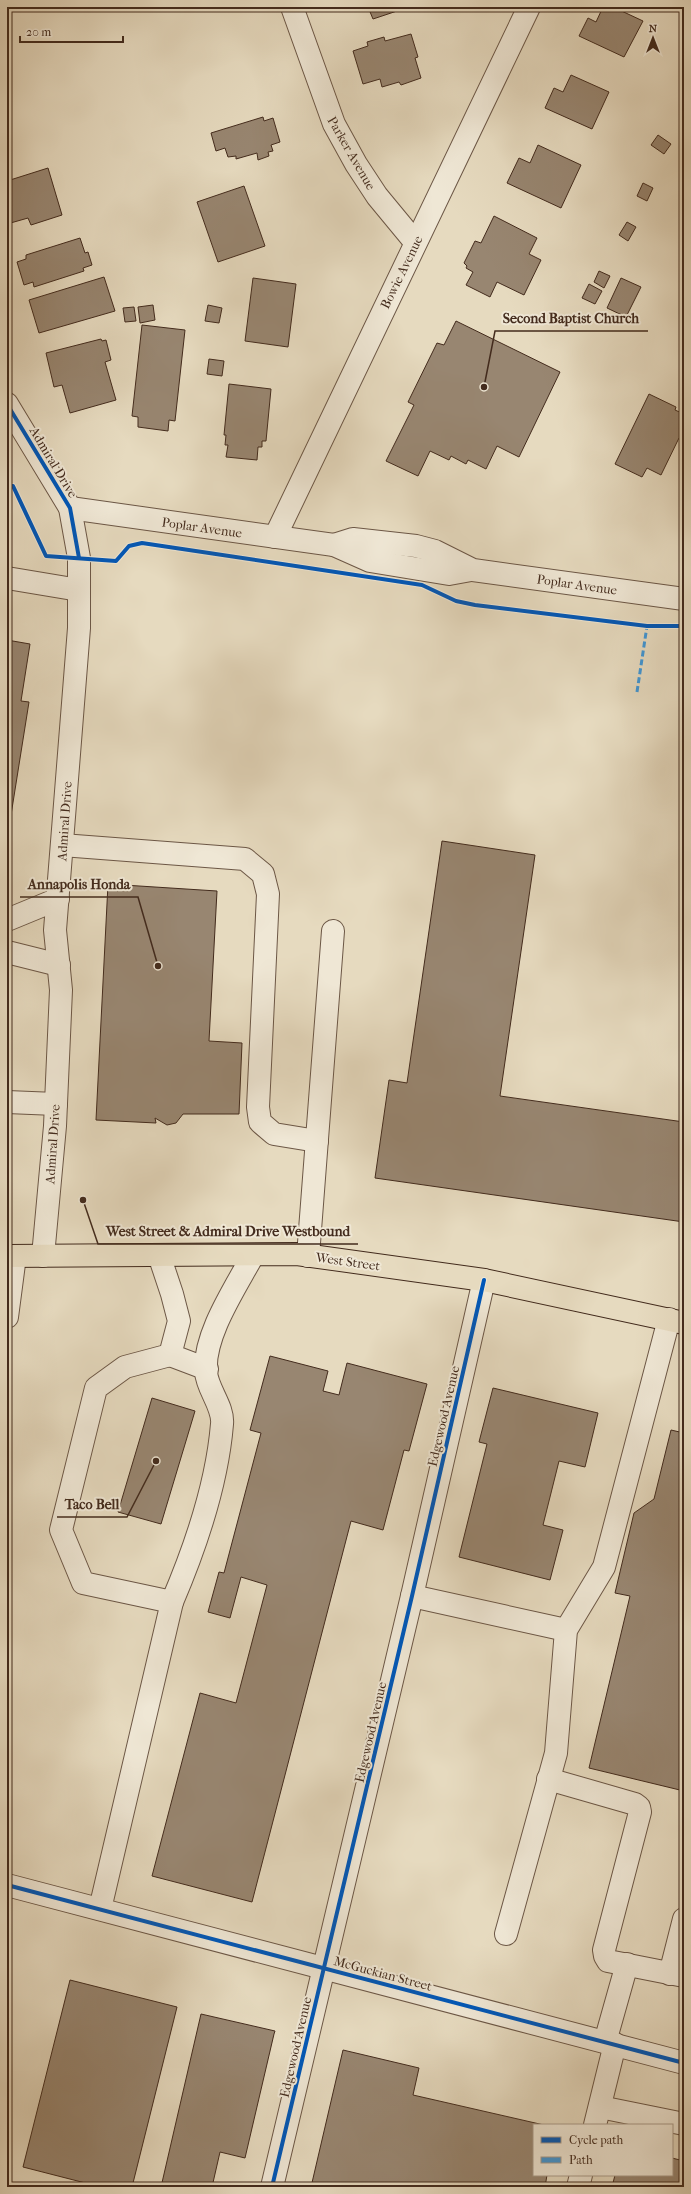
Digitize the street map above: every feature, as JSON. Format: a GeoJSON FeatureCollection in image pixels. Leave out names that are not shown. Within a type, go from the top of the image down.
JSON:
{"type":"FeatureCollection","features":[{"type":"Feature","properties":{"kind":"main road","name":"West Street"},"geometry":{"type":"LineString","coordinates":[[11,1256],[308,1256],[484,1280],[677,1321]]}},
{"type":"Feature","properties":{"kind":"street","name":"Parker Avenue"},"geometry":{"type":"LineString","coordinates":[[292,7],[334,124],[377,196],[416,242]]}},
{"type":"Feature","properties":{"kind":"street","name":"Bowie Avenue"},"geometry":{"type":"LineString","coordinates":[[274,537],[529,7]]}},
{"type":"Feature","properties":{"kind":"street","name":"Admiral Drive"},"geometry":{"type":"LineString","coordinates":[[7,404],[70,508],[79,558],[79,628],[55,930],[61,990],[56,1104],[43,1256]]}},
{"type":"Feature","properties":{"kind":"street","name":"Poplar Avenue"},"geometry":{"type":"LineString","coordinates":[[70,508],[334,545],[370,561],[450,574],[470,570],[684,599]]}},
{"type":"Feature","properties":{"kind":"street"},"geometry":{"type":"LineString","coordinates":[[7,578],[79,590]]}},
{"type":"Feature","properties":{"kind":"street"},"geometry":{"type":"LineString","coordinates":[[62,845],[245,859],[263,874],[268,894],[258,1107],[260,1122],[274,1134],[317,1141]]}},
{"type":"Feature","properties":{"kind":"street"},"geometry":{"type":"LineString","coordinates":[[7,920],[58,899]]}},
{"type":"Feature","properties":{"kind":"street"},"geometry":{"type":"LineString","coordinates":[[308,1256],[333,931]]}},
{"type":"Feature","properties":{"kind":"street"},"geometry":{"type":"LineString","coordinates":[[7,952],[59,965]]}},
{"type":"Feature","properties":{"kind":"street"},"geometry":{"type":"LineString","coordinates":[[7,1102],[56,1104]]}},
{"type":"Feature","properties":{"kind":"street"},"geometry":{"type":"LineString","coordinates":[[159,1255],[179,1321],[170,1355]]}},
{"type":"Feature","properties":{"kind":"street"},"geometry":{"type":"LineString","coordinates":[[100,1909],[172,1602],[186,1568],[218,1466],[223,1422],[206,1369],[208,1346],[221,1316],[254,1255]]}},
{"type":"Feature","properties":{"kind":"street"},"geometry":{"type":"LineString","coordinates":[[7,1317],[11,1256]]}},
{"type":"Feature","properties":{"kind":"street","name":"Edgewood Avenue"},"geometry":{"type":"LineString","coordinates":[[272,2187],[412,1596],[484,1280]]}},
{"type":"Feature","properties":{"kind":"street"},"geometry":{"type":"LineString","coordinates":[[506,1934],[556,1753],[566,1630],[604,1567],[677,1321]]}},
{"type":"Feature","properties":{"kind":"street"},"geometry":{"type":"LineString","coordinates":[[172,1602],[83,1583],[61,1530],[96,1388],[125,1367],[170,1355],[206,1369]]}},
{"type":"Feature","properties":{"kind":"street"},"geometry":{"type":"LineString","coordinates":[[412,1596],[566,1630]]}},
{"type":"Feature","properties":{"kind":"street"},"geometry":{"type":"LineString","coordinates":[[548,1779],[635,1804],[639,1807],[640,1812],[604,1950],[608,1961],[677,1975],[684,1919]]}},
{"type":"Feature","properties":{"kind":"street","name":"McGuckian Street"},"geometry":{"type":"LineString","coordinates":[[7,1885],[684,2063]]}},
{"type":"Feature","properties":{"kind":"street"},"geometry":{"type":"LineString","coordinates":[[627,1964],[610,2043],[597,2116],[684,2124]]}},
{"type":"Feature","properties":{"kind":"street"},"geometry":{"type":"LineString","coordinates":[[578,2187],[581,2176]]}},
{"type":"Feature","properties":{"kind":"building"},"geometry":{"type":"Polygon","coordinates":[[[368,7],[409,7],[373,19],[368,7]]]}},
{"type":"Feature","properties":{"kind":"building"},"geometry":{"type":"Polygon","coordinates":[[[603,7],[613,7],[643,21],[624,57],[579,36],[588,18],[596,22],[603,7]]]}},
{"type":"Feature","properties":{"kind":"building"},"geometry":{"type":"Polygon","coordinates":[[[411,34],[418,57],[415,58],[421,78],[401,85],[399,82],[382,87],[380,79],[363,84],[353,51],[368,46],[367,42],[384,37],[385,41],[411,34]]]}},
{"type":"Feature","properties":{"kind":"building"},"geometry":{"type":"Polygon","coordinates":[[[571,75],[609,92],[592,129],[545,108],[554,88],[563,92],[571,75]]]}},
{"type":"Feature","properties":{"kind":"building"},"geometry":{"type":"Polygon","coordinates":[[[263,117],[264,121],[273,118],[280,142],[271,145],[273,151],[268,152],[269,156],[258,160],[257,153],[236,159],[236,156],[228,157],[225,148],[216,151],[211,133],[263,117]]]}},
{"type":"Feature","properties":{"kind":"building"},"geometry":{"type":"Polygon","coordinates":[[[658,135],[671,144],[664,154],[651,145],[658,135]]]}},
{"type":"Feature","properties":{"kind":"building"},"geometry":{"type":"Polygon","coordinates":[[[538,145],[581,165],[561,208],[507,183],[519,158],[530,163],[538,145]]]}},
{"type":"Feature","properties":{"kind":"building"},"geometry":{"type":"Polygon","coordinates":[[[48,168],[62,215],[31,225],[28,218],[7,224],[7,181],[48,168]]]}},
{"type":"Feature","properties":{"kind":"building"},"geometry":{"type":"Polygon","coordinates":[[[643,183],[653,188],[647,201],[637,196],[643,183]]]}},
{"type":"Feature","properties":{"kind":"building"},"geometry":{"type":"Polygon","coordinates":[[[244,186],[265,246],[218,262],[197,202],[244,186]]]}},
{"type":"Feature","properties":{"kind":"building"},"geometry":{"type":"Polygon","coordinates":[[[494,216],[537,238],[529,254],[541,260],[524,295],[497,282],[490,297],[466,285],[473,272],[466,268],[467,266],[464,263],[475,241],[481,243],[494,216]]]}},
{"type":"Feature","properties":{"kind":"building"},"geometry":{"type":"Polygon","coordinates":[[[627,222],[636,227],[628,241],[619,235],[627,222]]]}},
{"type":"Feature","properties":{"kind":"building"},"geometry":{"type":"Polygon","coordinates":[[[80,238],[85,253],[88,252],[92,265],[83,268],[84,271],[34,287],[33,282],[24,285],[17,262],[26,259],[26,255],[80,238]]]}},
{"type":"Feature","properties":{"kind":"building"},"geometry":{"type":"Polygon","coordinates":[[[599,271],[610,276],[604,288],[594,282],[599,271]]]}},
{"type":"Feature","properties":{"kind":"building"},"geometry":{"type":"Polygon","coordinates":[[[104,277],[115,311],[39,333],[29,300],[104,277]]]}},
{"type":"Feature","properties":{"kind":"building"},"geometry":{"type":"Polygon","coordinates":[[[253,278],[296,284],[288,347],[245,341],[253,278]]]}},
{"type":"Feature","properties":{"kind":"building"},"geometry":{"type":"Polygon","coordinates":[[[621,278],[641,287],[626,317],[607,308],[621,278]]]}},
{"type":"Feature","properties":{"kind":"building"},"geometry":{"type":"Polygon","coordinates":[[[589,284],[602,291],[595,304],[582,298],[589,284]]]}},
{"type":"Feature","properties":{"kind":"building"},"geometry":{"type":"Polygon","coordinates":[[[153,305],[155,320],[140,323],[138,307],[153,305]]]}},
{"type":"Feature","properties":{"kind":"building"},"geometry":{"type":"Polygon","coordinates":[[[208,305],[222,308],[219,323],[205,321],[208,305]]]}},
{"type":"Feature","properties":{"kind":"building"},"geometry":{"type":"Polygon","coordinates":[[[134,307],[136,321],[125,322],[123,308],[134,307]]]}},
{"type":"Feature","properties":{"kind":"building"},"geometry":{"type":"Polygon","coordinates":[[[456,321],[560,372],[519,457],[497,446],[486,469],[468,460],[466,464],[451,456],[449,460],[430,451],[418,476],[386,461],[414,405],[408,402],[437,343],[444,345],[456,321]]]}},
{"type":"Feature","properties":{"kind":"building"},"geometry":{"type":"Polygon","coordinates":[[[142,325],[185,330],[175,421],[169,420],[168,431],[138,427],[138,417],[132,416],[142,325]]]}},
{"type":"Feature","properties":{"kind":"building"},"geometry":{"type":"Polygon","coordinates":[[[101,339],[102,341],[106,340],[111,360],[105,362],[116,400],[70,413],[62,385],[54,387],[46,353],[101,339]]]}},
{"type":"Feature","properties":{"kind":"building"},"geometry":{"type":"Polygon","coordinates":[[[209,359],[224,361],[222,376],[207,374],[209,359]]]}},
{"type":"Feature","properties":{"kind":"building"},"geometry":{"type":"Polygon","coordinates":[[[229,384],[271,389],[266,441],[262,441],[262,447],[258,447],[257,460],[226,457],[228,445],[225,445],[226,435],[224,435],[229,384]]]}},
{"type":"Feature","properties":{"kind":"building"},"geometry":{"type":"Polygon","coordinates":[[[649,394],[676,407],[675,410],[684,414],[684,439],[679,438],[661,475],[647,468],[642,477],[615,464],[649,394]]]}},
{"type":"Feature","properties":{"kind":"building"},"geometry":{"type":"Polygon","coordinates":[[[7,640],[30,644],[21,701],[29,702],[11,815],[7,815],[7,640]]]}},
{"type":"Feature","properties":{"kind":"building"},"geometry":{"type":"Polygon","coordinates":[[[442,841],[535,855],[500,1096],[684,1122],[684,1222],[375,1178],[389,1080],[407,1083],[442,841]]]}},
{"type":"Feature","properties":{"kind":"building"},"geometry":{"type":"Polygon","coordinates":[[[108,884],[217,891],[209,1041],[242,1043],[239,1114],[183,1114],[176,1123],[167,1125],[155,1118],[156,1123],[96,1120],[108,884]]]}},
{"type":"Feature","properties":{"kind":"building"},"geometry":{"type":"Polygon","coordinates":[[[270,1356],[328,1371],[323,1391],[339,1395],[347,1363],[427,1384],[409,1451],[404,1450],[383,1530],[351,1521],[252,1902],[152,1876],[200,1693],[236,1703],[267,1585],[241,1577],[230,1618],[208,1612],[219,1572],[224,1573],[261,1433],[250,1430],[270,1356]]]}},
{"type":"Feature","properties":{"kind":"building"},"geometry":{"type":"Polygon","coordinates":[[[493,1388],[598,1413],[585,1467],[559,1461],[543,1525],[563,1530],[550,1580],[459,1557],[487,1444],[479,1442],[493,1388]]]}},
{"type":"Feature","properties":{"kind":"building"},"geometry":{"type":"Polygon","coordinates":[[[152,1398],[195,1411],[161,1524],[118,1512],[152,1398]]]}},
{"type":"Feature","properties":{"kind":"building"},"geometry":{"type":"Polygon","coordinates":[[[671,1430],[684,1433],[684,1791],[589,1768],[630,1596],[615,1593],[634,1513],[654,1499],[671,1430]]]}},
{"type":"Feature","properties":{"kind":"building"},"geometry":{"type":"Polygon","coordinates":[[[70,1980],[177,2007],[132,2187],[101,2187],[23,2167],[70,1980]]]}},
{"type":"Feature","properties":{"kind":"building"},"geometry":{"type":"Polygon","coordinates":[[[201,2014],[275,2031],[245,2158],[220,2152],[212,2187],[161,2187],[201,2014]]]}},
{"type":"Feature","properties":{"kind":"building"},"geometry":{"type":"Polygon","coordinates":[[[343,2050],[419,2068],[413,2095],[540,2124],[533,2124],[533,2176],[547,2176],[545,2187],[311,2187],[343,2050]]]}},
{"type":"Feature","properties":{"kind":"building"},"geometry":{"type":"Polygon","coordinates":[[[673,2158],[684,2161],[684,2187],[612,2187],[615,2176],[673,2176],[673,2158]]]}},
{"type":"Feature","properties":{"kind":"marked path"},"geometry":{"type":"LineString","coordinates":[[637,692],[647,626]]}},
{"type":"Feature","properties":{"kind":"cycle path"},"geometry":{"type":"LineString","coordinates":[[7,404],[70,508],[79,558]]}},
{"type":"Feature","properties":{"kind":"cycle path"},"geometry":{"type":"LineString","coordinates":[[7,486],[13,486],[46,556],[116,561],[129,546],[142,543],[422,585],[456,601],[475,605],[647,626],[684,626]]}},
{"type":"Feature","properties":{"kind":"cycle path"},"geometry":{"type":"LineString","coordinates":[[272,2187],[412,1596],[484,1280]]}},
{"type":"Feature","properties":{"kind":"cycle path"},"geometry":{"type":"LineString","coordinates":[[7,1885],[684,2063]]}},
{"type":"Feature","properties":{"kind":"place","name":"Second Baptist Church"},"geometry":{"type":"Point","coordinates":[484,387]}},
{"type":"Feature","properties":{"kind":"place","name":"Annapolis Honda"},"geometry":{"type":"Point","coordinates":[158,966]}},
{"type":"Feature","properties":{"kind":"place","name":"West Street & Admiral Drive Westbound"},"geometry":{"type":"Point","coordinates":[83,1200]}},
{"type":"Feature","properties":{"kind":"place","name":"Taco Bell"},"geometry":{"type":"Point","coordinates":[156,1461]}}]}
